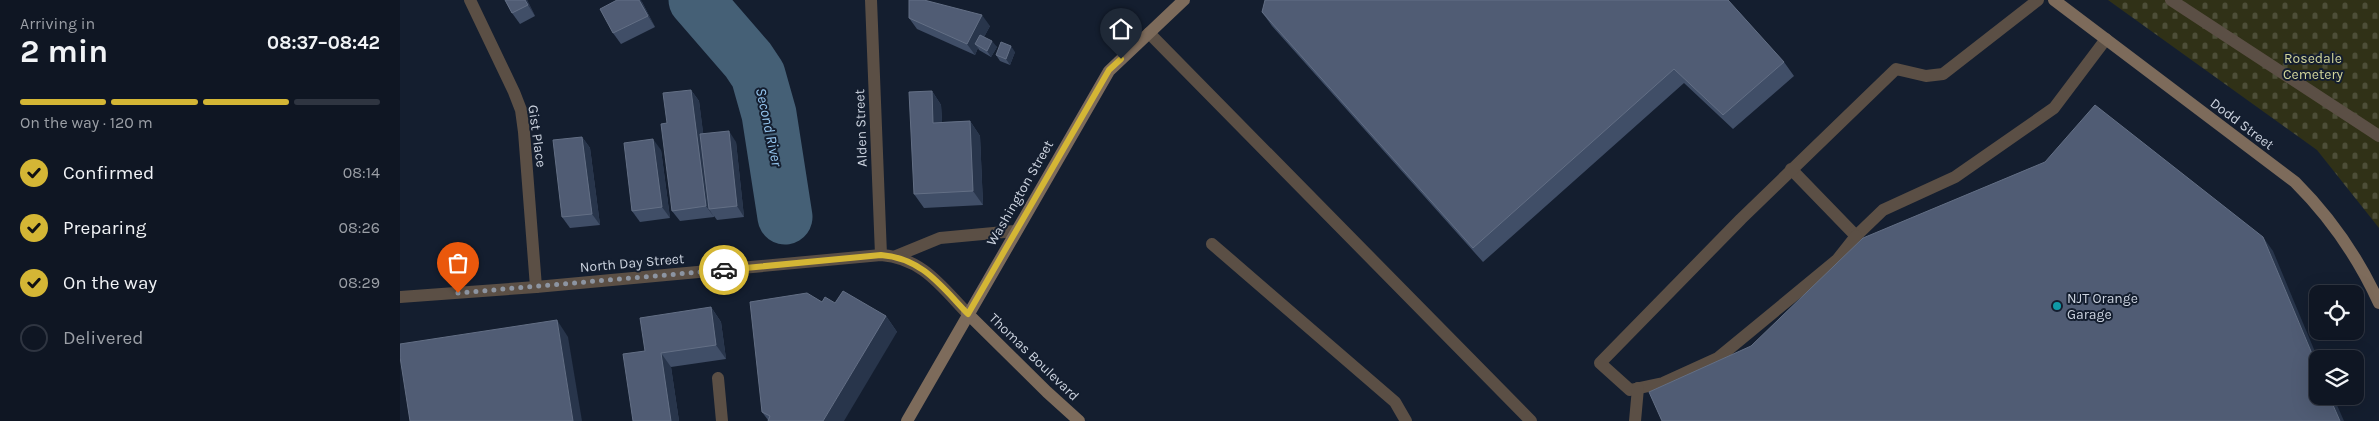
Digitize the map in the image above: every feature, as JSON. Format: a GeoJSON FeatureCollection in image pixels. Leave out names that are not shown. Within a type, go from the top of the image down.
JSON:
{"type":"FeatureCollection","features":[{"type":"Feature","properties":{"kind":"street","name":"Gist Place"},"geometry":{"type":"LineString","coordinates":[[470,0],[521,110],[536,287]]}},
{"type":"Feature","properties":{"kind":"street","name":"Alden Street"},"geometry":{"type":"LineString","coordinates":[[871,0],[881,255]]}},
{"type":"Feature","properties":{"kind":"street","name":"Washington Street"},"geometry":{"type":"LineString","coordinates":[[907,421],[1109,70],[1184,0]]}},
{"type":"Feature","properties":{"kind":"street"},"geometry":{"type":"LineString","coordinates":[[2038,0],[1943,74],[1926,76],[1896,69],[1740,219],[1600,363],[1630,390],[1663,383],[1718,358],[1837,260],[1856,236],[1883,210],[1955,177],[2054,108],[2106,39]]}},
{"type":"Feature","properties":{"kind":"street","name":"Dodd Street"},"geometry":{"type":"LineString","coordinates":[[2054,0],[2294,182],[2328,218],[2355,255],[2379,303]]}},
{"type":"Feature","properties":{"kind":"street"},"geometry":{"type":"LineString","coordinates":[[2171,0],[2379,136]]}},
{"type":"Feature","properties":{"kind":"street"},"geometry":{"type":"LineString","coordinates":[[1149,33],[1530,421]]}},
{"type":"Feature","properties":{"kind":"street"},"geometry":{"type":"LineString","coordinates":[[1792,169],[1856,236]]}},
{"type":"Feature","properties":{"kind":"street","name":"North Day Street"},"geometry":{"type":"LineString","coordinates":[[896,256],[940,238],[1015,232]]}},
{"type":"Feature","properties":{"kind":"street"},"geometry":{"type":"LineString","coordinates":[[1212,244],[1395,402],[1406,421]]}},
{"type":"Feature","properties":{"kind":"street","name":"North Day Street"},"geometry":{"type":"LineString","coordinates":[[400,297],[536,287],[881,255],[896,256],[922,268],[968,314]]}},
{"type":"Feature","properties":{"kind":"street","name":"Thomas Boulevard"},"geometry":{"type":"LineString","coordinates":[[968,314],[1079,421]]}},
{"type":"Feature","properties":{"kind":"street"},"geometry":{"type":"LineString","coordinates":[[718,378],[722,421]]}},
{"type":"Feature","properties":{"kind":"street"},"geometry":{"type":"LineString","coordinates":[[1636,421],[1638,388]]}},
{"type":"Feature","properties":{"kind":"green space","name":"Rosedale Cemetery"},"geometry":{"type":"Polygon","coordinates":[[[2108,0],[2379,0],[2379,228],[2317,150],[2108,0]]]}},
{"type":"Feature","properties":{"kind":"building"},"geometry":{"type":"Polygon","coordinates":[[[505,0],[525,0],[528,5],[512,13],[505,0]]]}},
{"type":"Feature","properties":{"kind":"building"},"geometry":{"type":"Polygon","coordinates":[[[617,0],[639,0],[648,16],[613,33],[600,9],[617,0]]]}},
{"type":"Feature","properties":{"kind":"building"},"geometry":{"type":"Polygon","coordinates":[[[909,0],[924,0],[982,15],[967,44],[909,18],[909,0]]]}},
{"type":"Feature","properties":{"kind":"building"},"geometry":{"type":"Polygon","coordinates":[[[1265,0],[1728,0],[1784,62],[1723,115],[1674,69],[1473,248],[1262,12],[1265,0]]]}},
{"type":"Feature","properties":{"kind":"building"},"geometry":{"type":"Polygon","coordinates":[[[980,35],[992,41],[987,51],[975,44],[980,35]]]}},
{"type":"Feature","properties":{"kind":"building"},"geometry":{"type":"Polygon","coordinates":[[[1001,42],[1011,46],[1006,59],[996,55],[1001,42]]]}},
{"type":"Feature","properties":{"kind":"building"},"geometry":{"type":"Polygon","coordinates":[[[691,90],[706,206],[672,211],[661,124],[667,123],[663,93],[691,90]]]}},
{"type":"Feature","properties":{"kind":"building"},"geometry":{"type":"Polygon","coordinates":[[[932,91],[933,123],[970,121],[973,191],[914,194],[909,92],[932,91]]]}},
{"type":"Feature","properties":{"kind":"building","name":"NJT Orange Garage"},"geometry":{"type":"Polygon","coordinates":[[[2095,105],[2263,237],[2310,350],[2309,405],[2333,405],[2340,421],[1662,421],[1649,392],[1751,346],[1863,238],[2045,162],[2095,105]]]}},
{"type":"Feature","properties":{"kind":"building"},"geometry":{"type":"Polygon","coordinates":[[[729,131],[737,206],[709,209],[700,134],[729,131]]]}},
{"type":"Feature","properties":{"kind":"building"},"geometry":{"type":"Polygon","coordinates":[[[582,137],[592,214],[562,217],[553,140],[582,137]]]}},
{"type":"Feature","properties":{"kind":"building"},"geometry":{"type":"Polygon","coordinates":[[[653,139],[662,207],[632,211],[624,143],[653,139]]]}},
{"type":"Feature","properties":{"kind":"building"},"geometry":{"type":"Polygon","coordinates":[[[843,291],[886,316],[823,421],[768,421],[770,416],[762,412],[750,302],[807,293],[822,302],[825,297],[835,303],[843,291]]]}},
{"type":"Feature","properties":{"kind":"building"},"geometry":{"type":"Polygon","coordinates":[[[711,307],[716,345],[661,353],[671,421],[633,421],[623,354],[645,351],[640,318],[711,307]]]}},
{"type":"Feature","properties":{"kind":"building"},"geometry":{"type":"Polygon","coordinates":[[[557,320],[573,421],[410,421],[400,357],[400,344],[557,320]]]}},
{"type":"Feature","properties":{"kind":"waterway","name":"Second River"},"geometry":{"type":"LineString","coordinates":[[696,0],[748,60],[758,75],[769,114],[785,217]]}},
{"type":"Feature","properties":{"kind":"way so far"},"geometry":{"type":"LineString","coordinates":[[458,293],[724,270]]}},
{"type":"Feature","properties":{"kind":"place","name":"NJT Orange Garage"},"geometry":{"type":"Point","coordinates":[2057,306]}},
{"type":"Feature","properties":{"kind":"route"},"geometry":{"type":"LineString","coordinates":[[724,270],[881,255],[896,256],[922,268],[968,314],[1109,70],[1121,59]]}}]}
